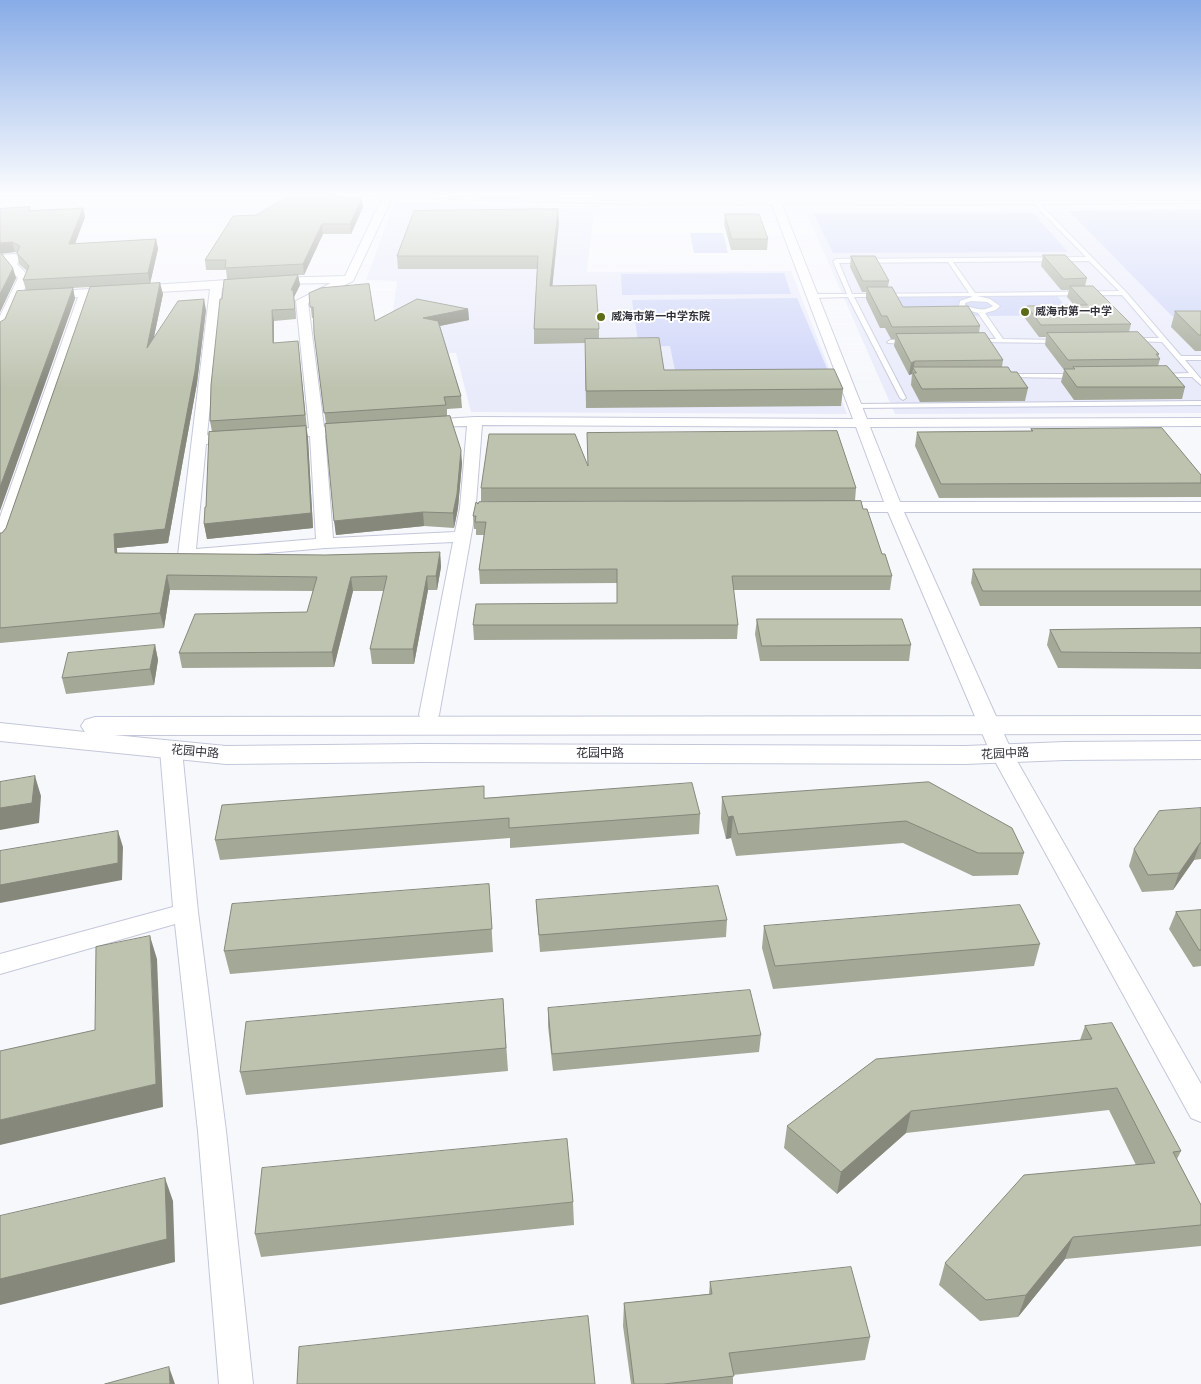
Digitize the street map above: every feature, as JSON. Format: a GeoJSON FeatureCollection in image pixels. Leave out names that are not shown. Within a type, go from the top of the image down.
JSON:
{"type":"FeatureCollection","features":[{"type":"Feature","properties":{"kind":"main road"},"geometry":{"type":"LineString","coordinates":[[0,716],[76,726],[1201,725]]}},
{"type":"Feature","properties":{"kind":"main road","name":"花园中路"},"geometry":{"type":"LineString","coordinates":[[0,732],[226,755],[411,753],[1002,754],[1065,751],[1201,750]]}},
{"type":"Feature","properties":{"kind":"street"},"geometry":{"type":"LineString","coordinates":[[0,330],[24,277],[12,264],[14,259]]}},
{"type":"Feature","properties":{"kind":"street"},"geometry":{"type":"LineString","coordinates":[[325,543],[317,432],[302,302],[349,279],[358,259]]}},
{"type":"Feature","properties":{"kind":"street"},"geometry":{"type":"LineString","coordinates":[[797,259],[894,507],[1002,754],[1201,1110]]}},
{"type":"Feature","properties":{"kind":"street"},"geometry":{"type":"LineString","coordinates":[[264,282],[349,279]]}},
{"type":"Feature","properties":{"kind":"street"},"geometry":{"type":"LineString","coordinates":[[15,297],[235,283]]}},
{"type":"Feature","properties":{"kind":"street"},"geometry":{"type":"LineString","coordinates":[[216,285],[187,555],[325,543],[463,537]]}},
{"type":"Feature","properties":{"kind":"street"},"geometry":{"type":"LineString","coordinates":[[0,541],[86,292]]}},
{"type":"Feature","properties":{"kind":"street"},"geometry":{"type":"LineString","coordinates":[[416,425],[475,421],[858,415],[1201,422]]}},
{"type":"Feature","properties":{"kind":"street"},"geometry":{"type":"LineString","coordinates":[[429,715],[468,508],[475,421]]}},
{"type":"Feature","properties":{"kind":"street"},"geometry":{"type":"LineString","coordinates":[[268,435],[366,428]]}},
{"type":"Feature","properties":{"kind":"street"},"geometry":{"type":"LineString","coordinates":[[199,440],[248,436]]}},
{"type":"Feature","properties":{"kind":"street"},"geometry":{"type":"LineString","coordinates":[[815,507],[1201,507]]}},
{"type":"Feature","properties":{"kind":"street"},"geometry":{"type":"LineString","coordinates":[[468,508],[518,508]]}},
{"type":"Feature","properties":{"kind":"street"},"geometry":{"type":"LineString","coordinates":[[172,750],[186,912],[212,1130],[236,1384]]}},
{"type":"Feature","properties":{"kind":"street"},"geometry":{"type":"LineString","coordinates":[[0,964],[186,912]]}},
{"type":"Feature","properties":{"kind":"lane"},"geometry":{"type":"LineString","coordinates":[[950,260],[975,297]]}},
{"type":"Feature","properties":{"kind":"lane"},"geometry":{"type":"LineString","coordinates":[[903,398],[850,295],[836,261],[1091,260],[1124,294],[1201,383]]}},
{"type":"Feature","properties":{"kind":"lane"},"geometry":{"type":"LineString","coordinates":[[812,296],[975,297],[1124,294]]}},
{"type":"Feature","properties":{"kind":"lane"},"geometry":{"type":"LineString","coordinates":[[975,297],[993,302],[997,306],[990,311],[980,311],[965,308],[961,304],[975,297]]}},
{"type":"Feature","properties":{"kind":"lane"},"geometry":{"type":"LineString","coordinates":[[980,311],[1001,341]]}},
{"type":"Feature","properties":{"kind":"lane"},"geometry":{"type":"LineString","coordinates":[[973,341],[1068,340]]}},
{"type":"Feature","properties":{"kind":"lane"},"geometry":{"type":"LineString","coordinates":[[1126,340],[1164,340]]}},
{"type":"Feature","properties":{"kind":"lane"},"geometry":{"type":"LineString","coordinates":[[890,342],[918,342]]}},
{"type":"Feature","properties":{"kind":"lane"},"geometry":{"type":"LineString","coordinates":[[1179,358],[1201,358]]}},
{"type":"Feature","properties":{"kind":"lane"},"geometry":{"type":"LineString","coordinates":[[1000,376],[1088,376]]}},
{"type":"Feature","properties":{"kind":"lane"},"geometry":{"type":"LineString","coordinates":[[1156,376],[1194,376]]}},
{"type":"Feature","properties":{"kind":"lane"},"geometry":{"type":"LineString","coordinates":[[858,415],[1201,403]]}},
{"type":"Feature","properties":{"kind":"shaded area","name":"威海市第一中学东院"},"geometry":{"type":"Polygon","coordinates":[[[374,259],[589,259],[587,272],[791,271],[847,414],[471,412],[456,353],[387,355],[397,281],[366,280],[374,259]]]}},
{"type":"Feature","properties":{"kind":"shaded area","name":"威海市第一中学"},"geometry":{"type":"Polygon","coordinates":[[[827,259],[1201,259],[1201,413],[895,414],[827,259]]]}},
{"type":"Feature","properties":{"kind":"shaded area"},"geometry":{"type":"Polygon","coordinates":[[[1116,259],[1201,259],[1201,316],[1172,316],[1116,259]]]}},
{"type":"Feature","properties":{"kind":"shaded area"},"geometry":{"type":"Polygon","coordinates":[[[784,273],[791,294],[622,295],[621,274],[784,273]]]}},
{"type":"Feature","properties":{"kind":"shaded area"},"geometry":{"type":"Polygon","coordinates":[[[1057,296],[1074,315],[905,317],[892,297],[1057,296]]]}},
{"type":"Feature","properties":{"kind":"shaded area"},"geometry":{"type":"Polygon","coordinates":[[[797,298],[831,378],[677,380],[670,346],[639,347],[632,300],[797,298]]]}},
{"type":"Feature","properties":{"kind":"building"},"geometry":{"type":"Polygon","coordinates":[[[0,259],[5,259],[13,268],[0,294],[0,259]]]}},
{"type":"Feature","properties":{"kind":"building"},"geometry":{"type":"Polygon","coordinates":[[[22,259],[151,259],[148,273],[23,280],[29,266],[22,259]]]}},
{"type":"Feature","properties":{"kind":"building"},"geometry":{"type":"Polygon","coordinates":[[[306,259],[303,264],[225,268],[226,260],[205,260],[306,259]]]}},
{"type":"Feature","properties":{"kind":"building"},"geometry":{"type":"Polygon","coordinates":[[[538,259],[553,259],[550,286],[596,285],[599,329],[534,329],[538,259]]]}},
{"type":"Feature","properties":{"kind":"building"},"geometry":{"type":"Polygon","coordinates":[[[852,259],[876,259],[889,281],[863,281],[852,259]]]}},
{"type":"Feature","properties":{"kind":"building"},"geometry":{"type":"Polygon","coordinates":[[[1046,259],[1068,259],[1087,278],[1064,279],[1046,259]]]}},
{"type":"Feature","properties":{"kind":"building"},"geometry":{"type":"Polygon","coordinates":[[[298,275],[291,290],[293,290],[295,309],[272,310],[273,343],[298,341],[305,415],[210,421],[211,385],[220,299],[222,299],[224,280],[298,275]]]}},
{"type":"Feature","properties":{"kind":"building"},"geometry":{"type":"Polygon","coordinates":[[[160,283],[147,348],[178,301],[204,299],[195,371],[165,529],[114,534],[115,553],[325,555],[440,552],[436,576],[427,576],[413,649],[370,649],[387,576],[351,577],[332,652],[179,653],[195,614],[307,612],[317,577],[167,575],[160,613],[0,628],[0,533],[6,528],[90,287],[160,283]]]}},
{"type":"Feature","properties":{"kind":"building"},"geometry":{"type":"Polygon","coordinates":[[[369,284],[375,321],[417,299],[468,309],[423,318],[438,321],[461,396],[444,397],[446,405],[324,413],[314,333],[313,307],[310,307],[309,293],[321,288],[369,284]]]}},
{"type":"Feature","properties":{"kind":"building"},"geometry":{"type":"Polygon","coordinates":[[[1070,286],[1093,286],[1131,324],[1041,325],[1027,306],[1087,305],[1070,286]]]}},
{"type":"Feature","properties":{"kind":"building"},"geometry":{"type":"Polygon","coordinates":[[[867,287],[892,287],[903,307],[968,306],[980,326],[892,327],[887,316],[882,316],[867,287]]]}},
{"type":"Feature","properties":{"kind":"building"},"geometry":{"type":"Polygon","coordinates":[[[73,288],[0,487],[0,322],[5,319],[17,291],[73,288]]]}},
{"type":"Feature","properties":{"kind":"building"},"geometry":{"type":"Polygon","coordinates":[[[1175,311],[1201,311],[1201,335],[1199,335],[1175,311]]]}},
{"type":"Feature","properties":{"kind":"building"},"geometry":{"type":"Polygon","coordinates":[[[1138,332],[1159,354],[1156,354],[1160,359],[1068,360],[1047,333],[1138,332]]]}},
{"type":"Feature","properties":{"kind":"building"},"geometry":{"type":"Polygon","coordinates":[[[985,333],[1003,360],[915,361],[911,363],[896,334],[985,333]]]}},
{"type":"Feature","properties":{"kind":"building"},"geometry":{"type":"Polygon","coordinates":[[[659,338],[664,370],[834,369],[843,389],[586,391],[585,339],[659,338]]]}},
{"type":"Feature","properties":{"kind":"building"},"geometry":{"type":"Polygon","coordinates":[[[1167,366],[1185,387],[1077,387],[1064,369],[1075,369],[1073,367],[1167,366]]]}},
{"type":"Feature","properties":{"kind":"building"},"geometry":{"type":"Polygon","coordinates":[[[913,367],[1008,367],[1011,372],[1017,372],[1028,388],[922,389],[913,373],[916,373],[913,367]]]}},
{"type":"Feature","properties":{"kind":"building"},"geometry":{"type":"Polygon","coordinates":[[[450,416],[461,450],[457,494],[453,513],[423,512],[334,521],[325,424],[450,416]]]}},
{"type":"Feature","properties":{"kind":"building"},"geometry":{"type":"Polygon","coordinates":[[[306,426],[311,513],[204,524],[209,432],[306,426]]]}},
{"type":"Feature","properties":{"kind":"building"},"geometry":{"type":"Polygon","coordinates":[[[1162,428],[1201,475],[1201,483],[941,484],[917,432],[1033,431],[1031,429],[1162,428]]]}},
{"type":"Feature","properties":{"kind":"building"},"geometry":{"type":"Polygon","coordinates":[[[837,431],[856,488],[481,488],[489,434],[575,434],[588,466],[587,433],[837,431]]]}},
{"type":"Feature","properties":{"kind":"building"},"geometry":{"type":"Polygon","coordinates":[[[861,501],[863,509],[867,509],[882,554],[885,554],[892,576],[732,576],[738,625],[473,625],[476,604],[617,603],[617,569],[479,570],[486,522],[475,522],[476,516],[473,516],[476,502],[478,504],[479,502],[861,501]]]}},
{"type":"Feature","properties":{"kind":"building"},"geometry":{"type":"Polygon","coordinates":[[[973,569],[1201,569],[1201,591],[983,591],[973,569]]]}},
{"type":"Feature","properties":{"kind":"building"},"geometry":{"type":"Polygon","coordinates":[[[757,619],[902,619],[911,645],[762,646],[757,619]]]}},
{"type":"Feature","properties":{"kind":"building"},"geometry":{"type":"Polygon","coordinates":[[[1201,628],[1201,653],[1061,652],[1050,630],[1201,628]]]}},
{"type":"Feature","properties":{"kind":"building"},"geometry":{"type":"Polygon","coordinates":[[[155,645],[150,669],[62,678],[68,653],[155,645]]]}},
{"type":"Feature","properties":{"kind":"building"},"geometry":{"type":"Polygon","coordinates":[[[35,776],[32,803],[0,808],[0,782],[35,776]]]}},
{"type":"Feature","properties":{"kind":"building"},"geometry":{"type":"Polygon","coordinates":[[[929,782],[1012,828],[1024,853],[978,853],[906,821],[738,834],[733,816],[728,817],[722,797],[929,782]]]}},
{"type":"Feature","properties":{"kind":"building"},"geometry":{"type":"Polygon","coordinates":[[[692,783],[700,814],[509,828],[509,818],[215,840],[222,805],[484,786],[484,798],[692,783]]]}},
{"type":"Feature","properties":{"kind":"building"},"geometry":{"type":"Polygon","coordinates":[[[1201,808],[1201,843],[1179,873],[1148,875],[1134,849],[1159,811],[1201,808]]]}},
{"type":"Feature","properties":{"kind":"building"},"geometry":{"type":"Polygon","coordinates":[[[118,831],[118,863],[0,885],[0,851],[118,831]]]}},
{"type":"Feature","properties":{"kind":"building"},"geometry":{"type":"Polygon","coordinates":[[[489,884],[492,929],[224,951],[232,904],[489,884]]]}},
{"type":"Feature","properties":{"kind":"building"},"geometry":{"type":"Polygon","coordinates":[[[718,886],[727,920],[539,935],[536,900],[718,886]]]}},
{"type":"Feature","properties":{"kind":"building"},"geometry":{"type":"Polygon","coordinates":[[[1020,905],[1040,944],[775,966],[764,926],[1020,905]]]}},
{"type":"Feature","properties":{"kind":"building"},"geometry":{"type":"Polygon","coordinates":[[[1201,910],[1201,950],[1199,950],[1176,912],[1201,910]]]}},
{"type":"Feature","properties":{"kind":"building"},"geometry":{"type":"Polygon","coordinates":[[[150,936],[156,1084],[0,1120],[0,1051],[95,1030],[96,947],[150,936]]]}},
{"type":"Feature","properties":{"kind":"building"},"geometry":{"type":"Polygon","coordinates":[[[750,990],[761,1035],[552,1054],[548,1008],[750,990]]]}},
{"type":"Feature","properties":{"kind":"building"},"geometry":{"type":"Polygon","coordinates":[[[503,999],[506,1048],[240,1072],[246,1022],[503,999]]]}},
{"type":"Feature","properties":{"kind":"building"},"geometry":{"type":"Polygon","coordinates":[[[1112,1023],[1181,1151],[1173,1152],[1201,1205],[1201,1225],[1073,1237],[1026,1295],[986,1300],[945,1263],[1024,1175],[1155,1163],[1117,1088],[911,1111],[841,1172],[787,1126],[876,1059],[1092,1039],[1085,1026],[1112,1023]]]}},
{"type":"Feature","properties":{"kind":"building"},"geometry":{"type":"Polygon","coordinates":[[[567,1139],[573,1202],[255,1234],[262,1168],[567,1139]]]}},
{"type":"Feature","properties":{"kind":"building"},"geometry":{"type":"Polygon","coordinates":[[[165,1178],[167,1239],[0,1279],[0,1216],[165,1178]]]}},
{"type":"Feature","properties":{"kind":"building"},"geometry":{"type":"Polygon","coordinates":[[[851,1267],[870,1337],[729,1353],[734,1376],[664,1384],[634,1384],[624,1303],[712,1294],[710,1282],[851,1267]]]}},
{"type":"Feature","properties":{"kind":"building"},"geometry":{"type":"Polygon","coordinates":[[[588,1316],[595,1384],[297,1384],[299,1347],[588,1316]]]}},
{"type":"Feature","properties":{"kind":"building"},"geometry":{"type":"Polygon","coordinates":[[[169,1367],[170,1384],[105,1384],[169,1367]]]}},
{"type":"Feature","properties":{"kind":"place","name":"威海市第一中学"},"geometry":{"type":"Point","coordinates":[1025,312]}},
{"type":"Feature","properties":{"kind":"place","name":"威海市第一中学东院"},"geometry":{"type":"Point","coordinates":[601,317]}}]}
